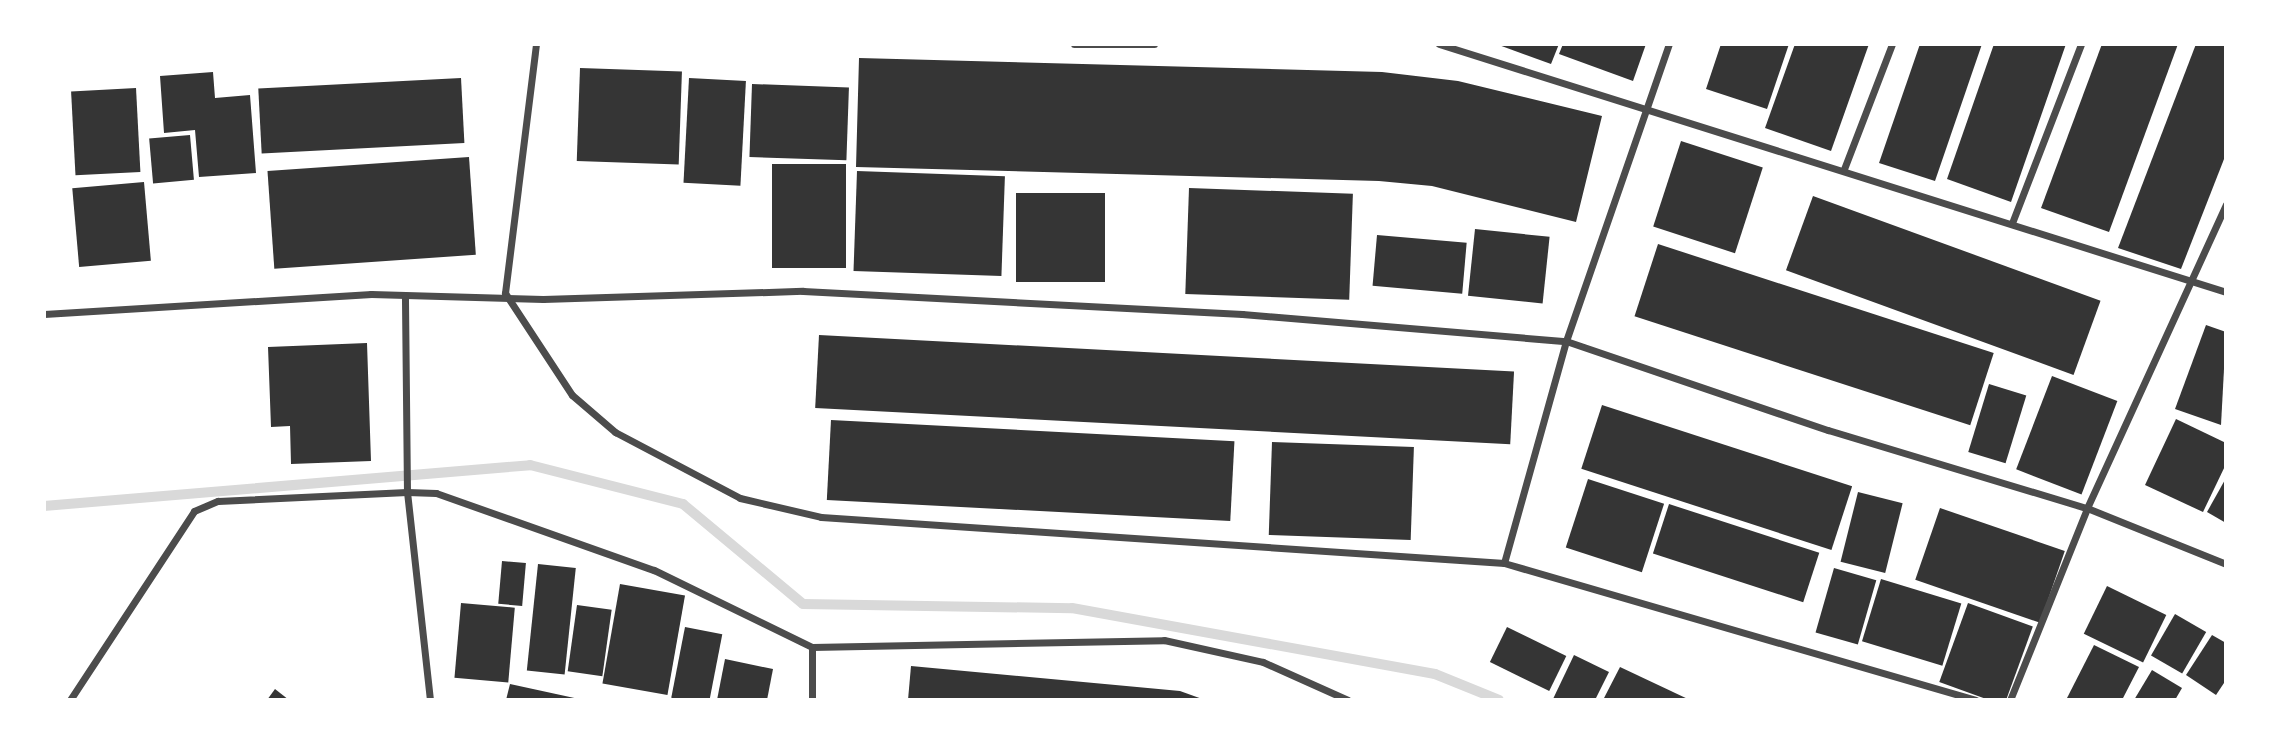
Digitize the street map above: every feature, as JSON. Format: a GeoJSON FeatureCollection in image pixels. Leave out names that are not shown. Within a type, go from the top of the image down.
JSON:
{"type":"FeatureCollection","features":[{"type":"Feature","properties":{"kind":"street"},"geometry":{"type":"LineString","coordinates":[[536,44],[505,293],[572,395],[615,432],[740,498],[821,517],[1504,563],[1976,700]]}},
{"type":"Feature","properties":{"kind":"street"},"geometry":{"type":"LineString","coordinates":[[1074,44],[1154,44]]}},
{"type":"Feature","properties":{"kind":"street"},"geometry":{"type":"LineString","coordinates":[[1443,44],[2226,292]]}},
{"type":"Feature","properties":{"kind":"street"},"geometry":{"type":"LineString","coordinates":[[1504,563],[1566,341],[1669,44]]}},
{"type":"Feature","properties":{"kind":"street"},"geometry":{"type":"LineString","coordinates":[[1844,169],[1892,44]]}},
{"type":"Feature","properties":{"kind":"street"},"geometry":{"type":"LineString","coordinates":[[2012,223],[2081,44]]}},
{"type":"Feature","properties":{"kind":"street"},"geometry":{"type":"LineString","coordinates":[[2010,700],[2087,508],[2194,280],[2226,204]]}},
{"type":"Feature","properties":{"kind":"street"},"geometry":{"type":"LineString","coordinates":[[44,314],[505,293],[543,299],[803,290],[1242,314],[1566,341],[1828,430],[2087,508],[2226,564]]}},
{"type":"Feature","properties":{"kind":"street"},"geometry":{"type":"LineString","coordinates":[[405,297],[407,492],[430,700]]}},
{"type":"Feature","properties":{"kind":"street"},"geometry":{"type":"LineString","coordinates":[[70,700],[194,511],[218,501],[407,492],[436,493],[654,570],[812,647],[1164,640],[1263,662],[1348,700]]}},
{"type":"Feature","properties":{"kind":"street"},"geometry":{"type":"LineString","coordinates":[[812,647],[812,700]]}},
{"type":"Feature","properties":{"kind":"building"},"geometry":{"type":"Polygon","coordinates":[[[1496,44],[1559,44],[1551,64],[1496,44]]]}},
{"type":"Feature","properties":{"kind":"building"},"geometry":{"type":"Polygon","coordinates":[[[1563,44],[1646,44],[1633,81],[1559,54],[1563,44]]]}},
{"type":"Feature","properties":{"kind":"building"},"geometry":{"type":"Polygon","coordinates":[[[1721,44],[1789,44],[1767,109],[1706,89],[1721,44]]]}},
{"type":"Feature","properties":{"kind":"building"},"geometry":{"type":"Polygon","coordinates":[[[1795,44],[1869,44],[1831,151],[1765,128],[1795,44]]]}},
{"type":"Feature","properties":{"kind":"building"},"geometry":{"type":"Polygon","coordinates":[[[1920,44],[1982,44],[1935,181],[1879,163],[1920,44]]]}},
{"type":"Feature","properties":{"kind":"building"},"geometry":{"type":"Polygon","coordinates":[[[1994,44],[2066,44],[2011,202],[1947,179],[1994,44]]]}},
{"type":"Feature","properties":{"kind":"building"},"geometry":{"type":"Polygon","coordinates":[[[2102,44],[2178,44],[2109,232],[2041,208],[2102,44]]]}},
{"type":"Feature","properties":{"kind":"building"},"geometry":{"type":"Polygon","coordinates":[[[2196,44],[2226,44],[2226,154],[2181,269],[2118,248],[2196,44]]]}},
{"type":"Feature","properties":{"kind":"building"},"geometry":{"type":"Polygon","coordinates":[[[859,58],[1382,72],[1458,81],[1602,116],[1576,222],[1432,186],[1379,181],[856,167],[859,58]]]}},
{"type":"Feature","properties":{"kind":"building"},"geometry":{"type":"Polygon","coordinates":[[[580,68],[682,72],[679,165],[577,161],[580,68]]]}},
{"type":"Feature","properties":{"kind":"building"},"geometry":{"type":"Polygon","coordinates":[[[213,72],[215,98],[250,95],[256,173],[199,177],[195,130],[164,133],[160,76],[213,72]]]}},
{"type":"Feature","properties":{"kind":"building"},"geometry":{"type":"Polygon","coordinates":[[[461,78],[464,143],[262,154],[258,89],[461,78]]]}},
{"type":"Feature","properties":{"kind":"building"},"geometry":{"type":"Polygon","coordinates":[[[689,78],[746,81],[740,186],[684,183],[689,78]]]}},
{"type":"Feature","properties":{"kind":"building"},"geometry":{"type":"Polygon","coordinates":[[[752,84],[849,87],[846,160],[749,157],[752,84]]]}},
{"type":"Feature","properties":{"kind":"building"},"geometry":{"type":"Polygon","coordinates":[[[136,88],[140,172],[75,175],[71,91],[136,88]]]}},
{"type":"Feature","properties":{"kind":"building"},"geometry":{"type":"Polygon","coordinates":[[[190,135],[194,180],[153,183],[149,139],[190,135]]]}},
{"type":"Feature","properties":{"kind":"building"},"geometry":{"type":"Polygon","coordinates":[[[1681,141],[1763,168],[1735,253],[1653,227],[1681,141]]]}},
{"type":"Feature","properties":{"kind":"building"},"geometry":{"type":"Polygon","coordinates":[[[469,157],[476,255],[274,269],[267,171],[469,157]]]}},
{"type":"Feature","properties":{"kind":"building"},"geometry":{"type":"Polygon","coordinates":[[[772,164],[846,164],[846,268],[772,268],[772,164]]]}},
{"type":"Feature","properties":{"kind":"building"},"geometry":{"type":"Polygon","coordinates":[[[857,171],[1005,176],[1001,276],[854,271],[857,171]]]}},
{"type":"Feature","properties":{"kind":"building"},"geometry":{"type":"Polygon","coordinates":[[[144,182],[151,261],[79,267],[72,188],[144,182]]]}},
{"type":"Feature","properties":{"kind":"building"},"geometry":{"type":"Polygon","coordinates":[[[1189,188],[1353,194],[1349,300],[1185,294],[1189,188]]]}},
{"type":"Feature","properties":{"kind":"building"},"geometry":{"type":"Polygon","coordinates":[[[1016,193],[1105,193],[1105,282],[1016,282],[1016,193]]]}},
{"type":"Feature","properties":{"kind":"building"},"geometry":{"type":"Polygon","coordinates":[[[1813,196],[2101,301],[2074,375],[1786,270],[1813,196]]]}},
{"type":"Feature","properties":{"kind":"building"},"geometry":{"type":"Polygon","coordinates":[[[1475,229],[1550,237],[1543,303],[1468,296],[1475,229]]]}},
{"type":"Feature","properties":{"kind":"building"},"geometry":{"type":"Polygon","coordinates":[[[1377,235],[1467,243],[1462,294],[1373,286],[1377,235]]]}},
{"type":"Feature","properties":{"kind":"building"},"geometry":{"type":"Polygon","coordinates":[[[1658,244],[1994,353],[1970,425],[1635,316],[1658,244]]]}},
{"type":"Feature","properties":{"kind":"building"},"geometry":{"type":"Polygon","coordinates":[[[2206,325],[2226,332],[2221,425],[2175,409],[2206,325]]]}},
{"type":"Feature","properties":{"kind":"building"},"geometry":{"type":"Polygon","coordinates":[[[819,335],[1514,371],[1510,444],[815,408],[819,335]]]}},
{"type":"Feature","properties":{"kind":"building"},"geometry":{"type":"Polygon","coordinates":[[[367,343],[371,461],[291,464],[290,426],[271,427],[268,347],[367,343]]]}},
{"type":"Feature","properties":{"kind":"building"},"geometry":{"type":"Polygon","coordinates":[[[2052,376],[2117,401],[2082,494],[2016,469],[2052,376]]]}},
{"type":"Feature","properties":{"kind":"building"},"geometry":{"type":"Polygon","coordinates":[[[1989,384],[2026,395],[2006,463],[1968,452],[1989,384]]]}},
{"type":"Feature","properties":{"kind":"building"},"geometry":{"type":"Polygon","coordinates":[[[1602,405],[1852,486],[1831,550],[1581,469],[1602,405]]]}},
{"type":"Feature","properties":{"kind":"building"},"geometry":{"type":"Polygon","coordinates":[[[2176,419],[2226,443],[2226,464],[2203,512],[2145,485],[2176,419]]]}},
{"type":"Feature","properties":{"kind":"building"},"geometry":{"type":"Polygon","coordinates":[[[831,420],[1234,441],[1230,521],[827,500],[831,420]]]}},
{"type":"Feature","properties":{"kind":"building"},"geometry":{"type":"Polygon","coordinates":[[[1272,442],[1414,447],[1411,540],[1269,535],[1272,442]]]}},
{"type":"Feature","properties":{"kind":"building"},"geometry":{"type":"Polygon","coordinates":[[[2226,478],[2226,523],[2207,512],[2226,478]]]}},
{"type":"Feature","properties":{"kind":"building"},"geometry":{"type":"Polygon","coordinates":[[[1588,479],[1664,504],[1642,572],[1566,547],[1588,479]]]}},
{"type":"Feature","properties":{"kind":"building"},"geometry":{"type":"Polygon","coordinates":[[[1858,492],[1903,503],[1885,573],[1841,562],[1858,492]]]}},
{"type":"Feature","properties":{"kind":"building"},"geometry":{"type":"Polygon","coordinates":[[[1669,504],[1819,553],[1803,602],[1653,553],[1669,504]]]}},
{"type":"Feature","properties":{"kind":"building"},"geometry":{"type":"Polygon","coordinates":[[[1940,508],[2065,551],[2040,623],[1915,580],[1940,508]]]}},
{"type":"Feature","properties":{"kind":"building"},"geometry":{"type":"Polygon","coordinates":[[[502,561],[526,563],[522,606],[498,604],[502,561]]]}},
{"type":"Feature","properties":{"kind":"building"},"geometry":{"type":"Polygon","coordinates":[[[538,564],[576,568],[565,674],[527,670],[538,564]]]}},
{"type":"Feature","properties":{"kind":"building"},"geometry":{"type":"Polygon","coordinates":[[[1834,568],[1876,580],[1858,645],[1816,632],[1834,568]]]}},
{"type":"Feature","properties":{"kind":"building"},"geometry":{"type":"Polygon","coordinates":[[[1881,579],[1961,604],[1942,666],[1862,641],[1881,579]]]}},
{"type":"Feature","properties":{"kind":"building"},"geometry":{"type":"Polygon","coordinates":[[[620,584],[685,595],[667,695],[602,683],[620,584]]]}},
{"type":"Feature","properties":{"kind":"building"},"geometry":{"type":"Polygon","coordinates":[[[2107,586],[2166,615],[2143,663],[2084,634],[2107,586]]]}},
{"type":"Feature","properties":{"kind":"building"},"geometry":{"type":"Polygon","coordinates":[[[461,603],[515,608],[508,682],[454,678],[461,603]]]}},
{"type":"Feature","properties":{"kind":"building"},"geometry":{"type":"Polygon","coordinates":[[[1968,603],[2033,627],[2006,700],[1989,700],[1939,682],[1968,603]]]}},
{"type":"Feature","properties":{"kind":"building"},"geometry":{"type":"Polygon","coordinates":[[[577,605],[612,610],[602,676],[568,671],[577,605]]]}},
{"type":"Feature","properties":{"kind":"building"},"geometry":{"type":"Polygon","coordinates":[[[2175,614],[2206,632],[2182,674],[2151,656],[2175,614]]]}},
{"type":"Feature","properties":{"kind":"building"},"geometry":{"type":"Polygon","coordinates":[[[685,627],[722,634],[710,700],[671,698],[685,627]]]}},
{"type":"Feature","properties":{"kind":"building"},"geometry":{"type":"Polygon","coordinates":[[[1507,627],[1566,656],[1549,691],[1490,662],[1507,627]]]}},
{"type":"Feature","properties":{"kind":"building"},"geometry":{"type":"Polygon","coordinates":[[[2212,635],[2226,643],[2226,680],[2216,695],[2186,675],[2212,635]]]}},
{"type":"Feature","properties":{"kind":"building"},"geometry":{"type":"Polygon","coordinates":[[[2094,645],[2139,667],[2122,700],[2066,700],[2094,645]]]}},
{"type":"Feature","properties":{"kind":"building"},"geometry":{"type":"Polygon","coordinates":[[[1574,655],[1609,672],[1595,700],[1553,699],[1574,655]]]}},
{"type":"Feature","properties":{"kind":"building"},"geometry":{"type":"Polygon","coordinates":[[[725,659],[773,669],[767,700],[717,700],[725,659]]]}},
{"type":"Feature","properties":{"kind":"building"},"geometry":{"type":"Polygon","coordinates":[[[911,666],[1180,691],[1205,700],[908,700],[911,666]]]}},
{"type":"Feature","properties":{"kind":"building"},"geometry":{"type":"Polygon","coordinates":[[[1620,667],[1690,700],[1603,700],[1620,667]]]}},
{"type":"Feature","properties":{"kind":"building"},"geometry":{"type":"Polygon","coordinates":[[[2152,670],[2182,688],[2175,700],[2134,700],[2152,670]]]}},
{"type":"Feature","properties":{"kind":"building"},"geometry":{"type":"Polygon","coordinates":[[[510,684],[579,699],[579,700],[506,700],[510,684]]]}},
{"type":"Feature","properties":{"kind":"building"},"geometry":{"type":"Polygon","coordinates":[[[275,689],[289,700],[267,700],[275,689]]]}},
{"type":"Feature","properties":{"kind":"waterway"},"geometry":{"type":"LineString","coordinates":[[44,506],[530,465],[683,504],[803,604],[1072,608],[1435,674],[1499,700]]}}]}
